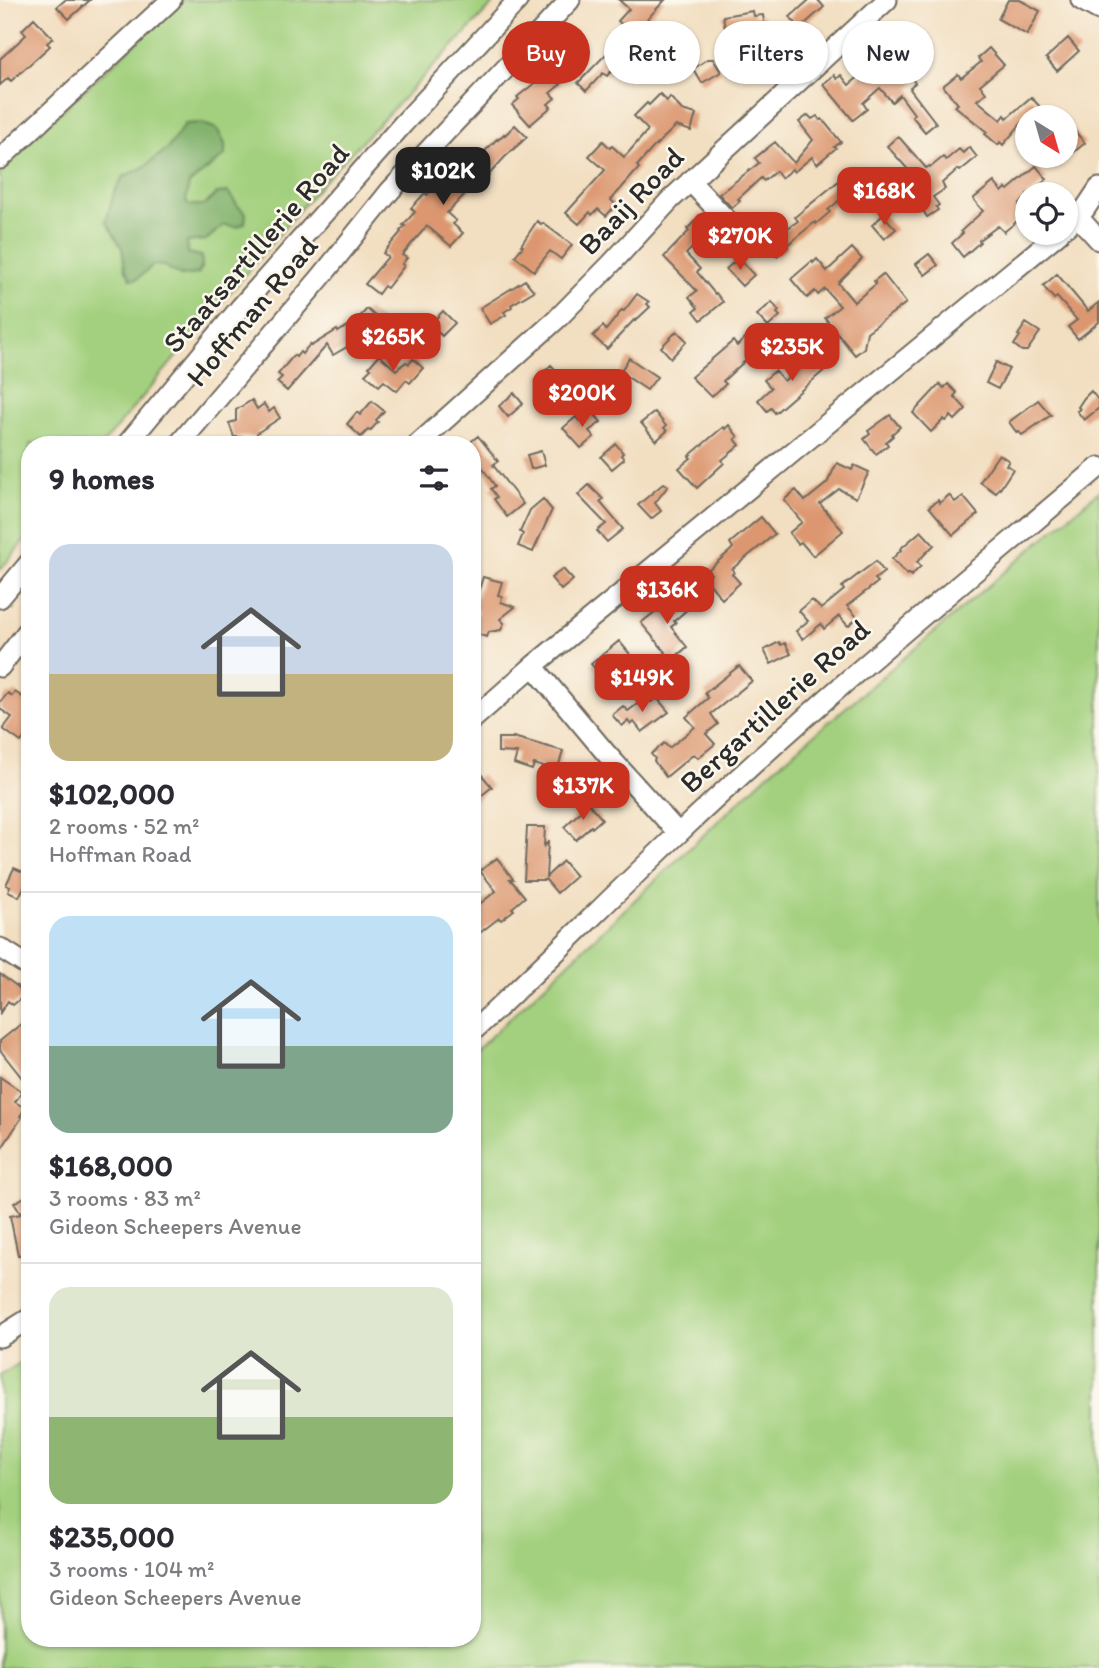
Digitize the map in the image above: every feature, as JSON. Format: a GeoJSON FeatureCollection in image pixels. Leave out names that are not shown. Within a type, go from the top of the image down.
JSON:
{"type":"FeatureCollection","features":[{"type":"Feature","properties":{"kind":"street"},"geometry":{"type":"LineString","coordinates":[[0,159],[171,0]]}},
{"type":"Feature","properties":{"kind":"street","name":"Staatsartillerie Road"},"geometry":{"type":"LineString","coordinates":[[134,436],[239,309],[403,124],[518,0]]}},
{"type":"Feature","properties":{"kind":"street","name":"Hoffman Road"},"geometry":{"type":"LineString","coordinates":[[188,436],[390,191],[570,0]]}},
{"type":"Feature","properties":{"kind":"street","name":"Baaij Road"},"geometry":{"type":"LineString","coordinates":[[427,436],[557,319],[670,200],[887,0]]}},
{"type":"Feature","properties":{"kind":"street"},"geometry":{"type":"LineString","coordinates":[[1081,0],[1099,10]]}},
{"type":"Feature","properties":{"kind":"street"},"geometry":{"type":"LineString","coordinates":[[690,181],[739,233]]}},
{"type":"Feature","properties":{"kind":"street"},"geometry":{"type":"LineString","coordinates":[[1078,216],[1099,188]]}},
{"type":"Feature","properties":{"kind":"street"},"geometry":{"type":"LineString","coordinates":[[1078,226],[1099,240]]}},
{"type":"Feature","properties":{"kind":"street"},"geometry":{"type":"LineString","coordinates":[[481,712],[533,666],[1044,245]]}},
{"type":"Feature","properties":{"kind":"street","name":"Bergartillerie Road"},"geometry":{"type":"LineString","coordinates":[[481,1024],[678,833],[816,708],[1099,467]]}},
{"type":"Feature","properties":{"kind":"street"},"geometry":{"type":"LineString","coordinates":[[0,598],[21,573]]}},
{"type":"Feature","properties":{"kind":"street"},"geometry":{"type":"LineString","coordinates":[[0,667],[21,640]]}},
{"type":"Feature","properties":{"kind":"street"},"geometry":{"type":"LineString","coordinates":[[533,666],[678,833]]}},
{"type":"Feature","properties":{"kind":"street"},"geometry":{"type":"LineString","coordinates":[[0,948],[21,961]]}},
{"type":"Feature","properties":{"kind":"street"},"geometry":{"type":"LineString","coordinates":[[0,1337],[21,1324]]}},
{"type":"Feature","properties":{"kind":"green space"},"geometry":{"type":"Polygon","coordinates":[[[182,0],[497,0],[322,183],[110,436],[21,436],[21,545],[0,570],[0,168],[182,0]]]}},
{"type":"Feature","properties":{"kind":"green space"},"geometry":{"type":"Polygon","coordinates":[[[201,123],[217,129],[225,144],[225,155],[189,184],[186,201],[189,205],[205,205],[217,193],[228,192],[246,213],[245,223],[237,227],[224,225],[206,240],[187,242],[188,253],[201,256],[202,266],[198,274],[181,276],[164,266],[153,265],[137,279],[131,279],[125,268],[122,248],[106,221],[114,193],[123,177],[144,167],[168,148],[185,124],[201,123]]]}},
{"type":"Feature","properties":{"kind":"green space"},"geometry":{"type":"Polygon","coordinates":[[[1099,491],[1099,1668],[0,1668],[0,1376],[21,1362],[21,1647],[481,1647],[481,1045],[768,774],[1099,491]]]}},
{"type":"Feature","properties":{"kind":"building"},"geometry":{"type":"Polygon","coordinates":[[[65,0],[90,0],[69,19],[57,7],[65,0]]]}},
{"type":"Feature","properties":{"kind":"building"},"geometry":{"type":"Polygon","coordinates":[[[619,0],[665,0],[645,21],[618,21],[629,9],[619,0]]]}},
{"type":"Feature","properties":{"kind":"building"},"geometry":{"type":"Polygon","coordinates":[[[809,0],[818,0],[824,7],[808,21],[794,21],[790,17],[809,0]]]}},
{"type":"Feature","properties":{"kind":"building"},"geometry":{"type":"Polygon","coordinates":[[[1008,0],[1020,0],[1040,11],[1027,35],[998,19],[1008,0]]]}},
{"type":"Feature","properties":{"kind":"building"},"geometry":{"type":"Polygon","coordinates":[[[753,11],[754,16],[763,15],[764,21],[724,21],[723,16],[753,11]]]}},
{"type":"Feature","properties":{"kind":"building"},"geometry":{"type":"Polygon","coordinates":[[[34,18],[53,38],[47,43],[50,46],[11,81],[8,78],[0,85],[0,59],[26,35],[22,30],[34,18]]]}},
{"type":"Feature","properties":{"kind":"building"},"geometry":{"type":"Polygon","coordinates":[[[1068,38],[1079,51],[1057,71],[1046,58],[1068,38]]]}},
{"type":"Feature","properties":{"kind":"building"},"geometry":{"type":"Polygon","coordinates":[[[989,48],[1004,65],[980,85],[986,93],[977,100],[1001,120],[1015,111],[1015,131],[1003,145],[1000,142],[998,145],[985,134],[987,132],[955,106],[958,104],[943,86],[958,74],[961,78],[981,62],[978,58],[989,48]]]}},
{"type":"Feature","properties":{"kind":"building"},"geometry":{"type":"Polygon","coordinates":[[[604,56],[604,74],[586,91],[579,84],[590,84],[590,71],[604,56]]]}},
{"type":"Feature","properties":{"kind":"building"},"geometry":{"type":"Polygon","coordinates":[[[708,59],[714,61],[714,76],[702,83],[700,80],[700,64],[708,59]]]}},
{"type":"Feature","properties":{"kind":"building"},"geometry":{"type":"Polygon","coordinates":[[[834,75],[837,79],[841,75],[842,84],[914,84],[910,89],[936,123],[925,132],[900,95],[892,102],[880,88],[863,103],[867,109],[853,120],[823,84],[828,84],[828,80],[834,75]]]}},
{"type":"Feature","properties":{"kind":"building"},"geometry":{"type":"Polygon","coordinates":[[[534,84],[561,84],[550,93],[555,98],[548,104],[551,107],[530,125],[512,105],[519,99],[517,97],[534,84]]]}},
{"type":"Feature","properties":{"kind":"building"},"geometry":{"type":"Polygon","coordinates":[[[660,94],[667,101],[670,97],[682,110],[696,114],[691,131],[676,126],[637,166],[639,168],[611,200],[616,205],[606,216],[598,209],[592,215],[590,212],[579,224],[566,213],[605,170],[589,156],[603,141],[624,157],[648,130],[634,116],[660,94]]]}},
{"type":"Feature","properties":{"kind":"building"},"geometry":{"type":"Polygon","coordinates":[[[1031,97],[1038,105],[1022,105],[1031,97]]]}},
{"type":"Feature","properties":{"kind":"building"},"geometry":{"type":"Polygon","coordinates":[[[808,115],[812,119],[817,116],[822,119],[841,142],[817,164],[812,157],[794,172],[792,169],[781,178],[776,171],[764,181],[761,178],[732,208],[719,194],[759,163],[755,158],[775,142],[794,163],[813,140],[799,122],[808,115]]]}},
{"type":"Feature","properties":{"kind":"building"},"geometry":{"type":"Polygon","coordinates":[[[515,125],[527,137],[484,180],[481,177],[447,213],[456,221],[453,224],[463,233],[451,246],[427,226],[402,255],[407,258],[402,264],[404,266],[387,288],[384,286],[378,294],[365,284],[388,257],[383,253],[415,212],[411,208],[425,193],[427,195],[440,181],[442,183],[468,154],[473,160],[477,159],[515,125]]]}},
{"type":"Feature","properties":{"kind":"building"},"geometry":{"type":"Polygon","coordinates":[[[1078,135],[1085,143],[1078,149],[1078,135]]]}},
{"type":"Feature","properties":{"kind":"building"},"geometry":{"type":"Polygon","coordinates":[[[898,136],[926,168],[943,157],[946,160],[959,149],[963,153],[969,147],[977,157],[942,183],[945,189],[933,197],[939,205],[936,207],[938,210],[927,217],[921,207],[916,210],[907,197],[904,199],[897,188],[914,176],[887,146],[898,136]]]}},
{"type":"Feature","properties":{"kind":"building"},"geometry":{"type":"Polygon","coordinates":[[[1034,168],[1038,168],[1047,179],[1044,182],[1017,182],[1034,168]]]}},
{"type":"Feature","properties":{"kind":"building"},"geometry":{"type":"Polygon","coordinates":[[[846,175],[849,179],[853,176],[868,194],[857,203],[848,193],[828,210],[830,212],[777,256],[766,243],[798,221],[795,217],[846,175]]]}},
{"type":"Feature","properties":{"kind":"building"},"geometry":{"type":"Polygon","coordinates":[[[994,182],[1002,192],[1006,188],[1008,190],[1015,184],[1015,223],[1004,232],[998,226],[979,240],[963,257],[952,243],[983,211],[973,199],[994,182]]]}},
{"type":"Feature","properties":{"kind":"building"},"geometry":{"type":"Polygon","coordinates":[[[701,215],[711,226],[686,254],[700,269],[697,272],[723,302],[701,320],[694,311],[698,308],[689,297],[697,291],[664,257],[701,215]]]}},
{"type":"Feature","properties":{"kind":"building"},"geometry":{"type":"Polygon","coordinates":[[[883,215],[896,229],[884,239],[872,225],[883,215]]]}},
{"type":"Feature","properties":{"kind":"building"},"geometry":{"type":"Polygon","coordinates":[[[537,221],[572,245],[561,259],[550,251],[534,271],[515,256],[537,221]]]}},
{"type":"Feature","properties":{"kind":"building"},"geometry":{"type":"Polygon","coordinates":[[[852,248],[862,259],[838,283],[854,302],[876,284],[874,281],[883,274],[906,303],[867,332],[864,348],[855,355],[825,318],[840,306],[825,289],[818,295],[815,291],[807,298],[791,279],[817,259],[827,271],[852,248]]]}},
{"type":"Feature","properties":{"kind":"building"},"geometry":{"type":"Polygon","coordinates":[[[929,254],[938,265],[925,275],[916,264],[929,254]]]}},
{"type":"Feature","properties":{"kind":"building"},"geometry":{"type":"Polygon","coordinates":[[[740,260],[754,275],[742,286],[726,269],[740,260]]]}},
{"type":"Feature","properties":{"kind":"building"},"geometry":{"type":"Polygon","coordinates":[[[1057,274],[1088,311],[1099,302],[1099,322],[1078,339],[1068,327],[1077,320],[1057,297],[1054,299],[1043,286],[1057,274]]]}},
{"type":"Feature","properties":{"kind":"building"},"geometry":{"type":"Polygon","coordinates":[[[525,280],[534,291],[511,305],[512,307],[504,312],[506,315],[490,324],[480,308],[525,280]]]}},
{"type":"Feature","properties":{"kind":"building"},"geometry":{"type":"Polygon","coordinates":[[[637,294],[649,302],[647,304],[650,307],[607,349],[593,336],[603,326],[606,330],[637,294]]]}},
{"type":"Feature","properties":{"kind":"building"},"geometry":{"type":"Polygon","coordinates":[[[772,302],[780,316],[768,327],[757,315],[772,302]]]}},
{"type":"Feature","properties":{"kind":"building"},"geometry":{"type":"Polygon","coordinates":[[[367,309],[380,320],[366,336],[333,355],[327,345],[287,391],[277,382],[282,377],[278,374],[294,355],[296,357],[300,352],[302,354],[310,344],[311,346],[356,321],[367,309]]]}},
{"type":"Feature","properties":{"kind":"building"},"geometry":{"type":"Polygon","coordinates":[[[443,311],[455,323],[442,336],[430,325],[443,311]]]}},
{"type":"Feature","properties":{"kind":"building"},"geometry":{"type":"Polygon","coordinates":[[[1026,323],[1040,332],[1027,351],[1022,351],[1014,345],[1026,323]]]}},
{"type":"Feature","properties":{"kind":"building"},"geometry":{"type":"Polygon","coordinates":[[[677,331],[687,341],[671,358],[661,347],[677,331]]]}},
{"type":"Feature","properties":{"kind":"building"},"geometry":{"type":"Polygon","coordinates":[[[746,337],[757,350],[723,381],[726,384],[711,397],[691,377],[733,341],[737,346],[746,337]]]}},
{"type":"Feature","properties":{"kind":"building"},"geometry":{"type":"Polygon","coordinates":[[[821,351],[830,362],[825,366],[827,368],[775,413],[771,408],[767,411],[758,400],[771,388],[764,380],[775,371],[784,381],[821,351]]]}},
{"type":"Feature","properties":{"kind":"building"},"geometry":{"type":"Polygon","coordinates":[[[379,355],[396,370],[413,359],[423,368],[410,383],[406,380],[397,391],[384,381],[379,386],[365,374],[379,355]]]}},
{"type":"Feature","properties":{"kind":"building"},"geometry":{"type":"Polygon","coordinates":[[[629,358],[657,377],[647,390],[620,372],[629,358]]]}},
{"type":"Feature","properties":{"kind":"building"},"geometry":{"type":"Polygon","coordinates":[[[996,362],[1009,369],[998,389],[986,383],[996,362]]]}},
{"type":"Feature","properties":{"kind":"building"},"geometry":{"type":"Polygon","coordinates":[[[551,365],[568,383],[563,387],[571,396],[561,405],[555,399],[552,402],[543,393],[550,387],[540,376],[551,365]]]}},
{"type":"Feature","properties":{"kind":"building"},"geometry":{"type":"Polygon","coordinates":[[[940,384],[944,388],[948,384],[957,393],[954,396],[966,409],[955,420],[951,416],[946,421],[944,419],[931,432],[913,413],[940,384]]]}},
{"type":"Feature","properties":{"kind":"building"},"geometry":{"type":"Polygon","coordinates":[[[1091,391],[1099,401],[1099,408],[1084,420],[1077,411],[1091,391]]]}},
{"type":"Feature","properties":{"kind":"building"},"geometry":{"type":"Polygon","coordinates":[[[514,393],[523,404],[508,417],[499,406],[514,393]]]}},
{"type":"Feature","properties":{"kind":"building"},"geometry":{"type":"Polygon","coordinates":[[[252,400],[257,409],[264,404],[269,412],[274,408],[280,418],[257,433],[257,436],[234,436],[229,423],[236,421],[236,410],[252,400]]]}},
{"type":"Feature","properties":{"kind":"building"},"geometry":{"type":"Polygon","coordinates":[[[1038,400],[1051,415],[1022,435],[1017,433],[1009,422],[1038,400]]]}},
{"type":"Feature","properties":{"kind":"building"},"geometry":{"type":"Polygon","coordinates":[[[372,401],[384,411],[376,420],[378,422],[362,436],[347,424],[357,412],[360,415],[372,401]]]}},
{"type":"Feature","properties":{"kind":"building"},"geometry":{"type":"Polygon","coordinates":[[[592,411],[601,422],[589,431],[594,437],[581,448],[563,428],[576,417],[579,421],[592,411]]]}},
{"type":"Feature","properties":{"kind":"building"},"geometry":{"type":"Polygon","coordinates":[[[655,412],[667,431],[656,441],[641,423],[655,412]]]}},
{"type":"Feature","properties":{"kind":"building"},"geometry":{"type":"Polygon","coordinates":[[[890,415],[900,427],[886,442],[888,445],[876,454],[864,439],[870,434],[868,431],[890,415]]]}},
{"type":"Feature","properties":{"kind":"building"},"geometry":{"type":"Polygon","coordinates":[[[729,425],[738,437],[735,439],[740,445],[722,460],[724,463],[697,488],[679,468],[691,458],[689,456],[729,425]]]}},
{"type":"Feature","properties":{"kind":"building"},"geometry":{"type":"Polygon","coordinates":[[[481,440],[498,461],[493,465],[523,504],[507,517],[494,499],[497,497],[491,489],[495,486],[481,466],[481,440]]]}},
{"type":"Feature","properties":{"kind":"building"},"geometry":{"type":"Polygon","coordinates":[[[616,444],[624,459],[612,469],[601,457],[616,444]]]}},
{"type":"Feature","properties":{"kind":"building"},"geometry":{"type":"Polygon","coordinates":[[[541,451],[545,465],[531,469],[527,455],[541,451]]]}},
{"type":"Feature","properties":{"kind":"building"},"geometry":{"type":"Polygon","coordinates":[[[999,454],[1009,461],[1006,465],[1013,469],[996,493],[980,482],[999,454]]]}},
{"type":"Feature","properties":{"kind":"building"},"geometry":{"type":"Polygon","coordinates":[[[837,463],[852,470],[854,465],[869,472],[856,498],[839,489],[820,504],[843,531],[813,556],[789,533],[802,522],[784,500],[796,490],[805,501],[827,483],[837,463]]]}},
{"type":"Feature","properties":{"kind":"building"},"geometry":{"type":"Polygon","coordinates":[[[664,483],[668,486],[655,503],[661,511],[651,519],[638,505],[664,483]]]}},
{"type":"Feature","properties":{"kind":"building"},"geometry":{"type":"Polygon","coordinates":[[[589,485],[603,499],[600,502],[623,529],[607,542],[597,531],[606,524],[578,495],[589,485]]]}},
{"type":"Feature","properties":{"kind":"building"},"geometry":{"type":"Polygon","coordinates":[[[949,495],[955,502],[963,496],[978,514],[953,535],[929,507],[938,500],[940,503],[949,495]]]}},
{"type":"Feature","properties":{"kind":"building"},"geometry":{"type":"Polygon","coordinates":[[[543,499],[552,510],[533,552],[518,546],[523,534],[520,532],[530,510],[543,499]]]}},
{"type":"Feature","properties":{"kind":"building"},"geometry":{"type":"Polygon","coordinates":[[[761,517],[775,534],[732,569],[732,574],[740,583],[722,599],[706,579],[711,574],[708,570],[733,548],[730,543],[761,517]]]}},
{"type":"Feature","properties":{"kind":"building"},"geometry":{"type":"Polygon","coordinates":[[[921,531],[934,545],[917,562],[921,566],[911,576],[909,573],[907,575],[892,559],[921,531]]]}},
{"type":"Feature","properties":{"kind":"building"},"geometry":{"type":"Polygon","coordinates":[[[876,561],[884,572],[875,579],[878,582],[847,606],[858,618],[848,626],[839,616],[824,629],[821,624],[803,639],[796,631],[808,621],[799,611],[812,600],[821,609],[844,590],[842,587],[876,561]]]}},
{"type":"Feature","properties":{"kind":"building"},"geometry":{"type":"Polygon","coordinates":[[[563,569],[573,580],[561,590],[551,578],[563,569]]]}},
{"type":"Feature","properties":{"kind":"building"},"geometry":{"type":"Polygon","coordinates":[[[483,577],[502,582],[498,595],[502,596],[501,602],[515,607],[500,619],[504,623],[501,630],[489,632],[487,637],[481,635],[483,577]]]}},
{"type":"Feature","properties":{"kind":"building"},"geometry":{"type":"Polygon","coordinates":[[[681,595],[690,607],[671,627],[687,647],[672,660],[641,623],[667,602],[681,595]]]}},
{"type":"Feature","properties":{"kind":"building"},"geometry":{"type":"Polygon","coordinates":[[[619,641],[641,667],[631,675],[624,667],[615,674],[610,668],[601,675],[591,664],[619,641]]]}},
{"type":"Feature","properties":{"kind":"building"},"geometry":{"type":"Polygon","coordinates":[[[779,642],[781,645],[785,643],[791,654],[771,664],[764,650],[779,642]]]}},
{"type":"Feature","properties":{"kind":"building"},"geometry":{"type":"Polygon","coordinates":[[[739,666],[752,681],[711,714],[718,724],[706,734],[715,744],[698,758],[694,754],[666,777],[651,754],[664,743],[669,748],[695,727],[686,717],[708,698],[705,693],[739,666]]]}},
{"type":"Feature","properties":{"kind":"building"},"geometry":{"type":"Polygon","coordinates":[[[15,692],[21,696],[21,742],[3,729],[12,717],[0,709],[0,702],[8,693],[12,696],[15,692]]]}},
{"type":"Feature","properties":{"kind":"building"},"geometry":{"type":"Polygon","coordinates":[[[657,698],[669,712],[642,732],[634,722],[631,725],[628,721],[622,726],[612,715],[623,706],[628,711],[643,700],[645,703],[657,698]]]}},
{"type":"Feature","properties":{"kind":"building"},"geometry":{"type":"Polygon","coordinates":[[[513,737],[563,751],[557,771],[534,764],[532,770],[514,764],[517,753],[498,752],[498,738],[513,737]]]}},
{"type":"Feature","properties":{"kind":"building"},"geometry":{"type":"Polygon","coordinates":[[[481,774],[492,787],[481,796],[481,774]]]}},
{"type":"Feature","properties":{"kind":"building"},"geometry":{"type":"Polygon","coordinates":[[[589,804],[602,819],[576,840],[564,827],[589,804]]]}},
{"type":"Feature","properties":{"kind":"building"},"geometry":{"type":"Polygon","coordinates":[[[527,827],[545,827],[544,846],[548,842],[546,877],[563,861],[576,876],[557,893],[546,880],[524,880],[527,827]]]}},
{"type":"Feature","properties":{"kind":"building"},"geometry":{"type":"Polygon","coordinates":[[[497,858],[525,897],[512,908],[514,910],[481,932],[481,903],[496,891],[481,870],[497,858]]]}},
{"type":"Feature","properties":{"kind":"building"},"geometry":{"type":"Polygon","coordinates":[[[14,868],[21,871],[19,897],[8,892],[10,887],[6,885],[14,868]]]}},
{"type":"Feature","properties":{"kind":"building"},"geometry":{"type":"Polygon","coordinates":[[[0,974],[21,990],[21,998],[13,1005],[8,1001],[0,1013],[0,974]]]}},
{"type":"Feature","properties":{"kind":"building"},"geometry":{"type":"Polygon","coordinates":[[[21,1024],[21,1077],[0,1050],[0,1041],[21,1024]]]}},
{"type":"Feature","properties":{"kind":"building"},"geometry":{"type":"Polygon","coordinates":[[[0,1077],[21,1091],[15,1102],[21,1106],[21,1119],[0,1151],[0,1077]]]}},
{"type":"Feature","properties":{"kind":"building"},"geometry":{"type":"Polygon","coordinates":[[[21,1199],[21,1214],[14,1203],[21,1199]]]}},
{"type":"Feature","properties":{"kind":"building"},"geometry":{"type":"Polygon","coordinates":[[[21,1214],[21,1254],[18,1255],[10,1216],[21,1214]]]}}]}
